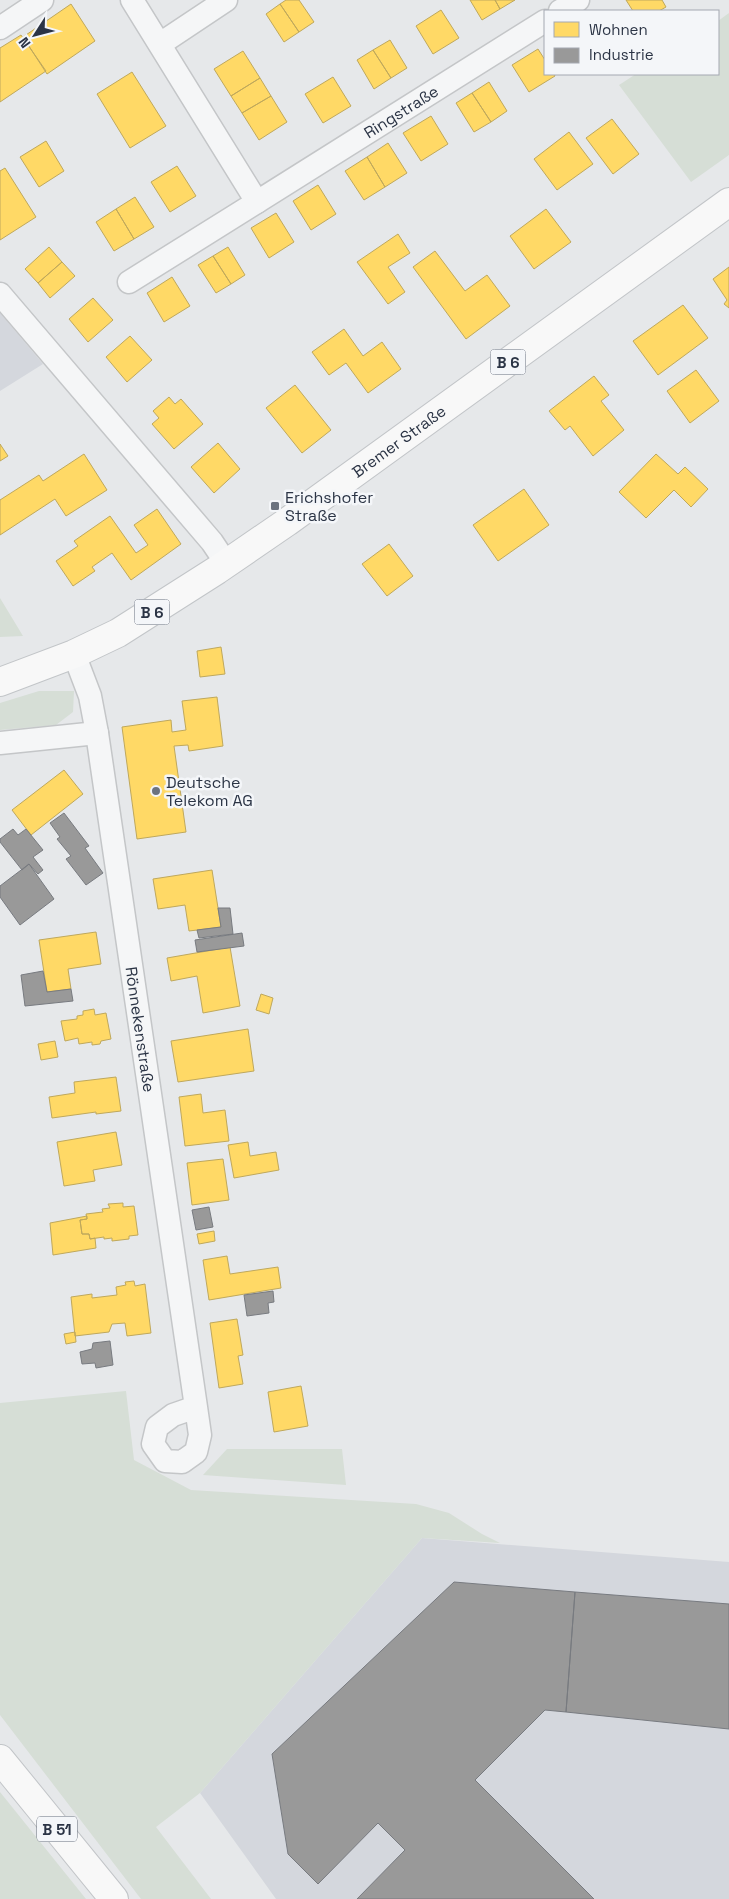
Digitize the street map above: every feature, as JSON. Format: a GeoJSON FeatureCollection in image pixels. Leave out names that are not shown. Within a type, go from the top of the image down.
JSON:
{"type":"FeatureCollection","features":[{"type":"Feature","properties":{"kind":"main road","name":"Bremer Straße"},"geometry":{"type":"LineString","coordinates":[[0,682],[74,654],[118,633],[226,563],[287,522],[729,202]]}},
{"type":"Feature","properties":{"kind":"main road","name":"B 51"},"geometry":{"type":"LineString","coordinates":[[0,1760],[114,1899]]}},
{"type":"Feature","properties":{"kind":"street"},"geometry":{"type":"LineString","coordinates":[[0,28],[42,0]]}},
{"type":"Feature","properties":{"kind":"street"},"geometry":{"type":"LineString","coordinates":[[132,0],[257,202]]}},
{"type":"Feature","properties":{"kind":"street"},"geometry":{"type":"LineString","coordinates":[[160,44],[226,0]]}},
{"type":"Feature","properties":{"kind":"street"},"geometry":{"type":"LineString","coordinates":[[562,10],[578,0]]}},
{"type":"Feature","properties":{"kind":"street","name":"Ringstraße"},"geometry":{"type":"LineString","coordinates":[[129,282],[544,22]]}},
{"type":"Feature","properties":{"kind":"street"},"geometry":{"type":"LineString","coordinates":[[0,294],[212,542],[226,563]]}},
{"type":"Feature","properties":{"kind":"street","name":"Rönnekenstraße"},"geometry":{"type":"LineString","coordinates":[[74,654],[90,696],[97,732],[196,1407]]}},
{"type":"Feature","properties":{"kind":"street"},"geometry":{"type":"LineString","coordinates":[[0,743],[97,732]]}},
{"type":"Feature","properties":{"kind":"shaded area"},"geometry":{"type":"Polygon","coordinates":[[[729,13],[729,155],[691,182],[619,85],[634,75],[719,75],[719,20],[729,13]]]}},
{"type":"Feature","properties":{"kind":"shaded area"},"geometry":{"type":"Polygon","coordinates":[[[0,313],[43,364],[0,391],[0,313]]]}},
{"type":"Feature","properties":{"kind":"shaded area"},"geometry":{"type":"Polygon","coordinates":[[[0,598],[23,636],[0,637],[0,598]]]}},
{"type":"Feature","properties":{"kind":"shaded area"},"geometry":{"type":"Polygon","coordinates":[[[39,691],[74,691],[73,712],[56,725],[0,730],[0,703],[39,691]]]}},
{"type":"Feature","properties":{"kind":"shaded area"},"geometry":{"type":"Polygon","coordinates":[[[126,1391],[134,1460],[191,1490],[416,1504],[449,1513],[500,1543],[422,1538],[200,1793],[156,1827],[211,1899],[141,1899],[0,1715],[0,1403],[126,1391]]]}},
{"type":"Feature","properties":{"kind":"shaded area"},"geometry":{"type":"Polygon","coordinates":[[[227,1449],[342,1449],[346,1485],[203,1475],[227,1449]]]}},
{"type":"Feature","properties":{"kind":"shaded area"},"geometry":{"type":"Polygon","coordinates":[[[422,1538],[729,1562],[729,1899],[276,1899],[200,1793],[422,1538]]]}},
{"type":"Feature","properties":{"kind":"shaded area"},"geometry":{"type":"Polygon","coordinates":[[[0,1792],[86,1899],[0,1899],[0,1792]]]}},
{"type":"Feature","properties":{"kind":"building: Wohnen"},"geometry":{"type":"Polygon","coordinates":[[[286,0],[299,0],[314,22],[299,32],[280,4],[286,0]]]}},
{"type":"Feature","properties":{"kind":"building: Wohnen"},"geometry":{"type":"Polygon","coordinates":[[[470,0],[495,0],[500,9],[482,20],[470,0]]]}},
{"type":"Feature","properties":{"kind":"building: Wohnen"},"geometry":{"type":"Polygon","coordinates":[[[495,0],[515,0],[500,9],[495,0]]]}},
{"type":"Feature","properties":{"kind":"building: Wohnen"},"geometry":{"type":"Polygon","coordinates":[[[626,0],[662,0],[666,7],[661,10],[632,10],[626,0]]]}},
{"type":"Feature","properties":{"kind":"building: Wohnen"},"geometry":{"type":"Polygon","coordinates":[[[71,4],[95,41],[47,74],[23,37],[71,4]]]}},
{"type":"Feature","properties":{"kind":"building: Wohnen"},"geometry":{"type":"Polygon","coordinates":[[[280,4],[299,32],[284,42],[266,14],[280,4]]]}},
{"type":"Feature","properties":{"kind":"building: Wohnen"},"geometry":{"type":"Polygon","coordinates":[[[441,10],[459,38],[433,54],[416,26],[441,10]]]}},
{"type":"Feature","properties":{"kind":"building: Wohnen"},"geometry":{"type":"Polygon","coordinates":[[[21,35],[46,71],[0,102],[0,48],[21,35]]]}},
{"type":"Feature","properties":{"kind":"building: Wohnen"},"geometry":{"type":"Polygon","coordinates":[[[390,40],[407,68],[391,78],[373,50],[390,40]]]}},
{"type":"Feature","properties":{"kind":"building: Wohnen"},"geometry":{"type":"Polygon","coordinates":[[[538,49],[544,58],[544,75],[555,76],[529,92],[512,65],[538,49]]]}},
{"type":"Feature","properties":{"kind":"building: Wohnen"},"geometry":{"type":"Polygon","coordinates":[[[373,50],[391,78],[374,89],[357,60],[373,50]]]}},
{"type":"Feature","properties":{"kind":"building: Wohnen"},"geometry":{"type":"Polygon","coordinates":[[[243,51],[260,78],[231,96],[214,69],[243,51]]]}},
{"type":"Feature","properties":{"kind":"building: Wohnen"},"geometry":{"type":"Polygon","coordinates":[[[132,72],[166,126],[130,148],[97,94],[132,72]]]}},
{"type":"Feature","properties":{"kind":"building: Wohnen"},"geometry":{"type":"Polygon","coordinates":[[[333,77],[351,106],[323,123],[305,94],[333,77]]]}},
{"type":"Feature","properties":{"kind":"building: Wohnen"},"geometry":{"type":"Polygon","coordinates":[[[260,78],[271,96],[242,113],[231,96],[260,78]]]}},
{"type":"Feature","properties":{"kind":"building: Wohnen"},"geometry":{"type":"Polygon","coordinates":[[[489,82],[507,111],[491,122],[472,93],[489,82]]]}},
{"type":"Feature","properties":{"kind":"building: Wohnen"},"geometry":{"type":"Polygon","coordinates":[[[472,93],[491,122],[474,132],[456,103],[472,93]]]}},
{"type":"Feature","properties":{"kind":"building: Wohnen"},"geometry":{"type":"Polygon","coordinates":[[[271,96],[287,122],[259,140],[242,113],[271,96]]]}},
{"type":"Feature","properties":{"kind":"building: Wohnen"},"geometry":{"type":"Polygon","coordinates":[[[431,116],[448,144],[421,161],[403,133],[431,116]]]}},
{"type":"Feature","properties":{"kind":"building: Wohnen"},"geometry":{"type":"Polygon","coordinates":[[[612,119],[639,154],[613,174],[586,138],[612,119]]]}},
{"type":"Feature","properties":{"kind":"building: Wohnen"},"geometry":{"type":"Polygon","coordinates":[[[569,132],[593,164],[557,190],[534,159],[569,132]]]}},
{"type":"Feature","properties":{"kind":"building: Wohnen"},"geometry":{"type":"Polygon","coordinates":[[[46,141],[64,171],[39,187],[20,157],[46,141]]]}},
{"type":"Feature","properties":{"kind":"building: Wohnen"},"geometry":{"type":"Polygon","coordinates":[[[388,143],[407,173],[385,187],[367,157],[388,143]]]}},
{"type":"Feature","properties":{"kind":"building: Wohnen"},"geometry":{"type":"Polygon","coordinates":[[[367,157],[385,187],[364,200],[345,171],[367,157]]]}},
{"type":"Feature","properties":{"kind":"building: Wohnen"},"geometry":{"type":"Polygon","coordinates":[[[177,166],[196,196],[170,212],[151,182],[177,166]]]}},
{"type":"Feature","properties":{"kind":"building: Wohnen"},"geometry":{"type":"Polygon","coordinates":[[[5,168],[36,217],[0,240],[0,171],[5,168]]]}},
{"type":"Feature","properties":{"kind":"building: Wohnen"},"geometry":{"type":"Polygon","coordinates":[[[318,185],[336,214],[311,230],[293,201],[318,185]]]}},
{"type":"Feature","properties":{"kind":"building: Wohnen"},"geometry":{"type":"Polygon","coordinates":[[[135,197],[154,227],[134,239],[116,209],[135,197]]]}},
{"type":"Feature","properties":{"kind":"building: Wohnen"},"geometry":{"type":"Polygon","coordinates":[[[116,209],[134,239],[114,251],[96,222],[116,209]]]}},
{"type":"Feature","properties":{"kind":"building: Wohnen"},"geometry":{"type":"Polygon","coordinates":[[[546,209],[571,242],[534,269],[510,236],[546,209]]]}},
{"type":"Feature","properties":{"kind":"building: Wohnen"},"geometry":{"type":"Polygon","coordinates":[[[276,213],[294,242],[269,258],[251,228],[276,213]]]}},
{"type":"Feature","properties":{"kind":"building: Wohnen"},"geometry":{"type":"Polygon","coordinates":[[[398,234],[410,253],[388,267],[405,292],[388,304],[357,262],[398,234]]]}},
{"type":"Feature","properties":{"kind":"building: Wohnen"},"geometry":{"type":"Polygon","coordinates":[[[49,247],[62,262],[38,283],[25,269],[49,247]]]}},
{"type":"Feature","properties":{"kind":"building: Wohnen"},"geometry":{"type":"Polygon","coordinates":[[[228,247],[245,275],[231,284],[213,256],[228,247]]]}},
{"type":"Feature","properties":{"kind":"building: Wohnen"},"geometry":{"type":"Polygon","coordinates":[[[435,251],[465,291],[487,275],[510,306],[466,339],[413,267],[435,251]]]}},
{"type":"Feature","properties":{"kind":"building: Wohnen"},"geometry":{"type":"Polygon","coordinates":[[[213,256],[231,284],[216,293],[198,265],[213,256]]]}},
{"type":"Feature","properties":{"kind":"building: Wohnen"},"geometry":{"type":"Polygon","coordinates":[[[62,262],[75,276],[50,298],[38,283],[62,262]]]}},
{"type":"Feature","properties":{"kind":"building: Wohnen"},"geometry":{"type":"Polygon","coordinates":[[[729,267],[729,308],[724,304],[727,300],[713,279],[729,267]]]}},
{"type":"Feature","properties":{"kind":"building: Wohnen"},"geometry":{"type":"Polygon","coordinates":[[[172,277],[190,306],[164,322],[147,293],[172,277]]]}},
{"type":"Feature","properties":{"kind":"building: Wohnen"},"geometry":{"type":"Polygon","coordinates":[[[93,298],[113,320],[88,342],[69,319],[93,298]]]}},
{"type":"Feature","properties":{"kind":"building: Wohnen"},"geometry":{"type":"Polygon","coordinates":[[[683,305],[708,338],[658,375],[633,341],[683,305]]]}},
{"type":"Feature","properties":{"kind":"building: Wohnen"},"geometry":{"type":"Polygon","coordinates":[[[344,329],[363,356],[382,342],[401,369],[368,393],[346,363],[329,375],[312,352],[344,329]]]}},
{"type":"Feature","properties":{"kind":"building: Wohnen"},"geometry":{"type":"Polygon","coordinates":[[[130,336],[152,360],[127,382],[106,357],[130,336]]]}},
{"type":"Feature","properties":{"kind":"building: Wohnen"},"geometry":{"type":"Polygon","coordinates":[[[696,370],[719,401],[690,423],[667,391],[696,370]]]}},
{"type":"Feature","properties":{"kind":"building: Wohnen"},"geometry":{"type":"Polygon","coordinates":[[[594,376],[609,395],[601,401],[624,430],[593,456],[570,426],[565,430],[549,411],[594,376]]]}},
{"type":"Feature","properties":{"kind":"building: Wohnen"},"geometry":{"type":"Polygon","coordinates":[[[295,385],[331,430],[302,453],[266,408],[295,385]]]}},
{"type":"Feature","properties":{"kind":"building: Wohnen"},"geometry":{"type":"Polygon","coordinates":[[[169,397],[175,404],[181,399],[203,424],[174,449],[152,424],[159,418],[153,411],[169,397]]]}},
{"type":"Feature","properties":{"kind":"building: Wohnen"},"geometry":{"type":"Polygon","coordinates":[[[218,443],[240,469],[214,493],[191,467],[218,443]]]}},
{"type":"Feature","properties":{"kind":"building: Wohnen"},"geometry":{"type":"Polygon","coordinates":[[[0,444],[8,456],[0,461],[0,444]]]}},
{"type":"Feature","properties":{"kind":"building: Wohnen"},"geometry":{"type":"Polygon","coordinates":[[[84,454],[107,490],[66,516],[55,499],[0,535],[0,500],[39,475],[43,481],[84,454]]]}},
{"type":"Feature","properties":{"kind":"building: Wohnen"},"geometry":{"type":"Polygon","coordinates":[[[656,454],[678,474],[685,467],[708,489],[691,507],[674,490],[646,518],[619,492],[656,454]]]}},
{"type":"Feature","properties":{"kind":"building: Wohnen"},"geometry":{"type":"Polygon","coordinates":[[[524,489],[549,525],[498,561],[473,525],[524,489]]]}},
{"type":"Feature","properties":{"kind":"building: Wohnen"},"geometry":{"type":"Polygon","coordinates":[[[157,509],[181,544],[131,580],[112,553],[92,567],[95,571],[73,586],[56,561],[78,546],[74,541],[110,516],[136,553],[148,545],[134,525],[157,509]]]}},
{"type":"Feature","properties":{"kind":"building: Wohnen"},"geometry":{"type":"Polygon","coordinates":[[[389,544],[413,576],[387,596],[362,564],[389,544]]]}},
{"type":"Feature","properties":{"kind":"building: Wohnen"},"geometry":{"type":"Polygon","coordinates":[[[221,647],[225,674],[200,677],[197,651],[221,647]]]}},
{"type":"Feature","properties":{"kind":"building: Wohnen","name":"Deutsche Telekom AG"},"geometry":{"type":"Polygon","coordinates":[[[217,697],[223,746],[189,751],[188,745],[174,746],[186,832],[137,839],[122,727],[171,720],[172,732],[186,730],[182,701],[217,697]]]}},
{"type":"Feature","properties":{"kind":"building: Wohnen"},"geometry":{"type":"Polygon","coordinates":[[[64,770],[83,794],[31,835],[12,810],[64,770]]]}},
{"type":"Feature","properties":{"kind":"building: Wohnen"},"geometry":{"type":"Polygon","coordinates":[[[212,870],[221,927],[189,931],[185,905],[158,909],[153,879],[212,870]]]}},
{"type":"Feature","properties":{"kind":"building: Wohnen"},"geometry":{"type":"Polygon","coordinates":[[[96,932],[101,964],[68,969],[71,989],[47,992],[39,940],[96,932]]]}},
{"type":"Feature","properties":{"kind":"building: Wohnen"},"geometry":{"type":"Polygon","coordinates":[[[230,947],[240,1006],[203,1013],[197,976],[171,981],[167,958],[230,947]]]}},
{"type":"Feature","properties":{"kind":"building: Wohnen"},"geometry":{"type":"Polygon","coordinates":[[[261,994],[273,998],[269,1014],[256,1010],[261,994]]]}},
{"type":"Feature","properties":{"kind":"building: Wohnen"},"geometry":{"type":"Polygon","coordinates":[[[94,1009],[95,1015],[106,1013],[111,1039],[92,1045],[92,1042],[79,1044],[78,1038],[65,1041],[61,1021],[77,1019],[77,1016],[83,1015],[83,1011],[94,1009]]]}},
{"type":"Feature","properties":{"kind":"building: Wohnen"},"geometry":{"type":"Polygon","coordinates":[[[248,1029],[254,1071],[178,1082],[171,1041],[248,1029]]]}},
{"type":"Feature","properties":{"kind":"building: Wohnen"},"geometry":{"type":"Polygon","coordinates":[[[55,1041],[58,1057],[41,1060],[38,1044],[55,1041]]]}},
{"type":"Feature","properties":{"kind":"building: Wohnen"},"geometry":{"type":"Polygon","coordinates":[[[116,1077],[121,1111],[96,1114],[96,1112],[52,1118],[49,1097],[75,1093],[74,1082],[116,1077]]]}},
{"type":"Feature","properties":{"kind":"building: Wohnen"},"geometry":{"type":"Polygon","coordinates":[[[201,1094],[203,1113],[225,1110],[229,1141],[185,1146],[179,1097],[201,1094]]]}},
{"type":"Feature","properties":{"kind":"building: Wohnen"},"geometry":{"type":"Polygon","coordinates":[[[116,1132],[122,1165],[93,1170],[95,1181],[64,1186],[57,1142],[116,1132]]]}},
{"type":"Feature","properties":{"kind":"building: Wohnen"},"geometry":{"type":"Polygon","coordinates":[[[248,1142],[250,1156],[276,1152],[279,1170],[234,1178],[228,1145],[248,1142]]]}},
{"type":"Feature","properties":{"kind":"building: Wohnen"},"geometry":{"type":"Polygon","coordinates":[[[223,1159],[229,1200],[192,1205],[187,1163],[223,1159]]]}},
{"type":"Feature","properties":{"kind":"building: Wohnen"},"geometry":{"type":"Polygon","coordinates":[[[123,1203],[123,1207],[134,1206],[138,1235],[129,1236],[129,1239],[112,1241],[112,1238],[104,1239],[104,1237],[90,1239],[89,1234],[82,1234],[80,1220],[87,1219],[86,1214],[103,1212],[102,1209],[110,1208],[108,1204],[123,1203]]]}},
{"type":"Feature","properties":{"kind":"building: Wohnen"},"geometry":{"type":"Polygon","coordinates":[[[87,1216],[87,1219],[80,1220],[82,1234],[89,1234],[90,1239],[95,1238],[96,1248],[53,1255],[50,1223],[87,1216]]]}},
{"type":"Feature","properties":{"kind":"building: Wohnen"},"geometry":{"type":"Polygon","coordinates":[[[214,1231],[215,1241],[199,1244],[197,1234],[214,1231]]]}},
{"type":"Feature","properties":{"kind":"building: Wohnen"},"geometry":{"type":"Polygon","coordinates":[[[227,1256],[230,1274],[278,1267],[281,1288],[209,1300],[203,1260],[227,1256]]]}},
{"type":"Feature","properties":{"kind":"building: Wohnen"},"geometry":{"type":"Polygon","coordinates":[[[134,1281],[135,1286],[145,1284],[151,1333],[127,1336],[125,1323],[112,1324],[109,1332],[75,1336],[71,1297],[92,1294],[92,1298],[117,1295],[116,1287],[126,1285],[125,1282],[134,1281]]]}},
{"type":"Feature","properties":{"kind":"building: Wohnen"},"geometry":{"type":"Polygon","coordinates":[[[237,1319],[243,1355],[238,1356],[243,1384],[219,1388],[210,1323],[237,1319]]]}},
{"type":"Feature","properties":{"kind":"building: Wohnen"},"geometry":{"type":"Polygon","coordinates":[[[75,1332],[76,1342],[66,1344],[64,1334],[75,1332]]]}},
{"type":"Feature","properties":{"kind":"building: Wohnen"},"geometry":{"type":"Polygon","coordinates":[[[301,1386],[308,1426],[274,1432],[268,1392],[301,1386]]]}},
{"type":"Feature","properties":{"kind":"building: Industrie"},"geometry":{"type":"Polygon","coordinates":[[[64,813],[89,846],[85,848],[103,873],[86,885],[66,859],[71,856],[57,839],[60,837],[50,823],[64,813]]]}},
{"type":"Feature","properties":{"kind":"building: Industrie"},"geometry":{"type":"Polygon","coordinates":[[[13,829],[18,835],[26,829],[43,850],[33,857],[43,870],[38,874],[29,864],[22,870],[0,842],[0,839],[13,829]]]}},
{"type":"Feature","properties":{"kind":"building: Industrie"},"geometry":{"type":"Polygon","coordinates":[[[29,864],[54,899],[20,925],[0,897],[0,886],[29,864]]]}},
{"type":"Feature","properties":{"kind":"building: Industrie"},"geometry":{"type":"Polygon","coordinates":[[[218,908],[230,908],[233,934],[199,938],[197,930],[221,927],[218,908]]]}},
{"type":"Feature","properties":{"kind":"building: Industrie"},"geometry":{"type":"Polygon","coordinates":[[[242,933],[244,946],[197,952],[195,940],[242,933]]]}},
{"type":"Feature","properties":{"kind":"building: Industrie"},"geometry":{"type":"Polygon","coordinates":[[[43,971],[47,992],[71,989],[73,1001],[25,1006],[21,975],[43,971]]]}},
{"type":"Feature","properties":{"kind":"building: Industrie"},"geometry":{"type":"Polygon","coordinates":[[[209,1207],[213,1227],[196,1230],[192,1210],[209,1207]]]}},
{"type":"Feature","properties":{"kind":"building: Industrie"},"geometry":{"type":"Polygon","coordinates":[[[273,1291],[274,1302],[268,1303],[269,1313],[247,1316],[244,1295],[273,1291]]]}},
{"type":"Feature","properties":{"kind":"building: Industrie"},"geometry":{"type":"Polygon","coordinates":[[[110,1341],[113,1365],[96,1368],[95,1363],[82,1364],[80,1352],[92,1349],[93,1343],[110,1341]]]}},
{"type":"Feature","properties":{"kind":"building: Industrie"},"geometry":{"type":"Polygon","coordinates":[[[454,1582],[575,1592],[566,1712],[545,1710],[475,1780],[594,1899],[357,1899],[405,1850],[378,1823],[318,1884],[288,1854],[272,1754],[454,1582]]]}},
{"type":"Feature","properties":{"kind":"building: Industrie"},"geometry":{"type":"Polygon","coordinates":[[[575,1592],[729,1604],[729,1729],[566,1712],[575,1592]]]}},
{"type":"Feature","properties":{"kind":"place","name":"Erichshofer Straße"},"geometry":{"type":"Point","coordinates":[275,506]}},
{"type":"Feature","properties":{"kind":"place","name":"Deutsche Telekom AG"},"geometry":{"type":"Point","coordinates":[156,791]}}]}
